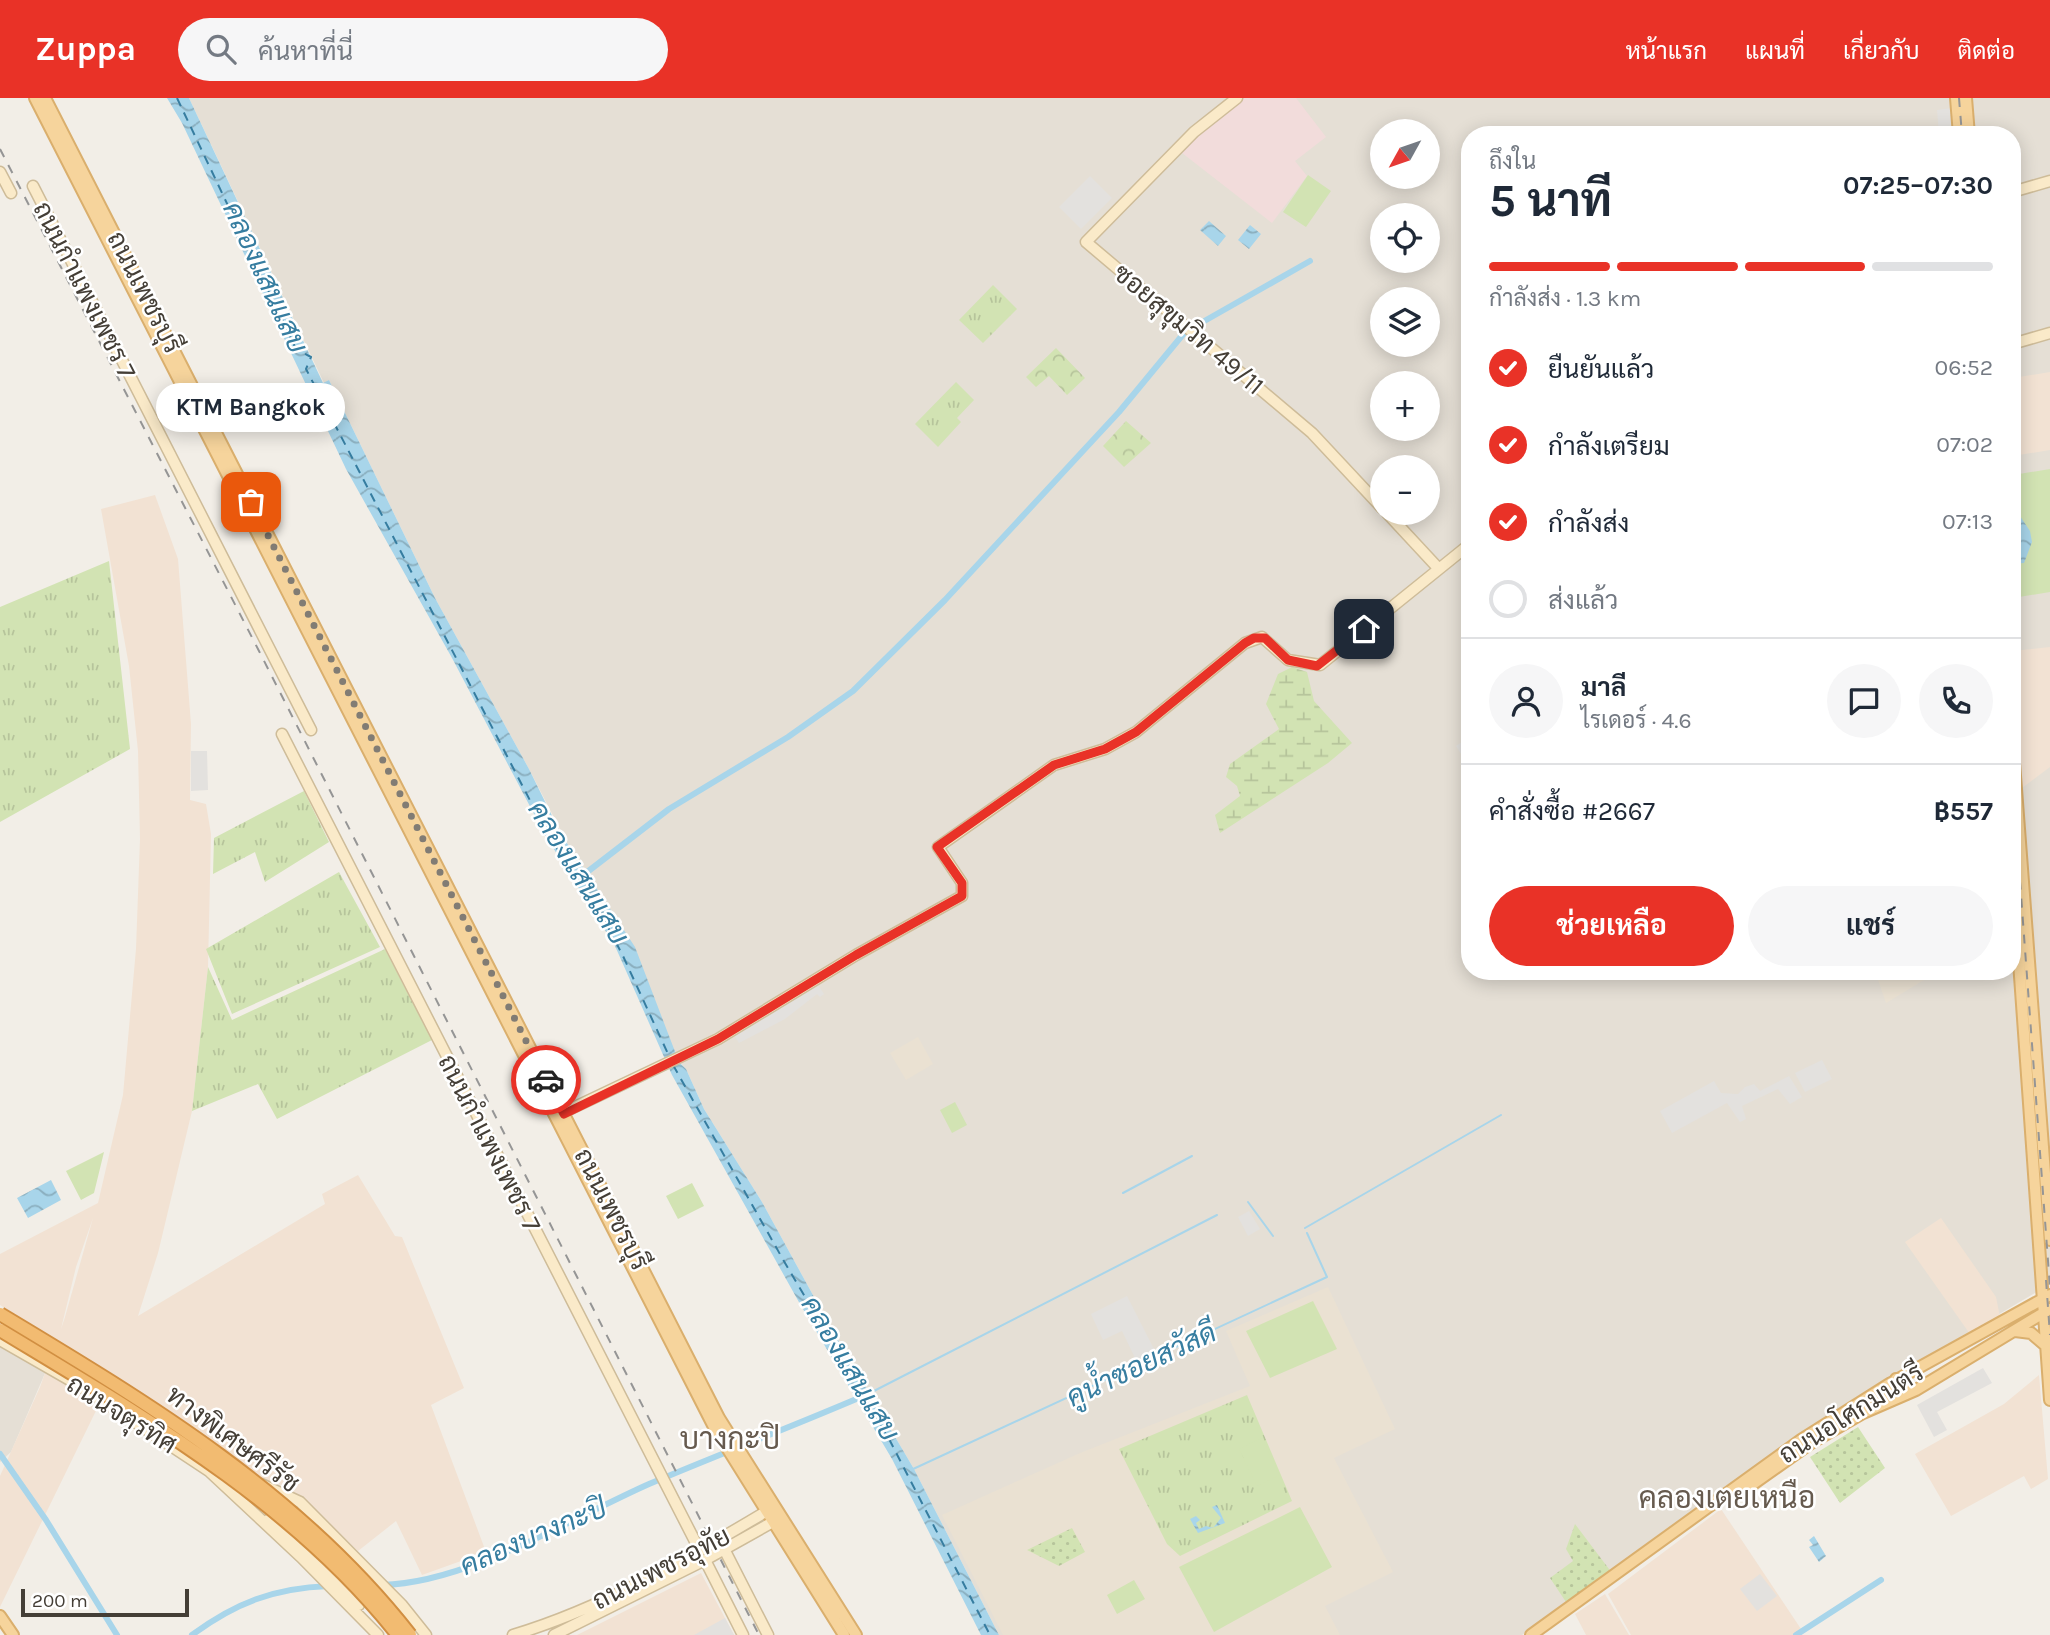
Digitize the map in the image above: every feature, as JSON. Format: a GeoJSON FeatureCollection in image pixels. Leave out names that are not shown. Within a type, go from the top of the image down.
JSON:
{"type":"FeatureCollection","features":[{"type":"Feature","properties":{"kind":"highway","name":"ทางพิเศษศรีรัช"},"geometry":{"type":"LineString","coordinates":[[0,1314],[153,1406],[219,1453],[321,1539],[357,1574],[408,1635]]}},
{"type":"Feature","properties":{"kind":"highway","name":"ทางพิเศษศรีรัช"},"geometry":{"type":"LineString","coordinates":[[0,1330],[207,1460],[311,1544],[398,1630]]}},
{"type":"Feature","properties":{"kind":"main road","name":"ถนนเพชรบุรี"},"geometry":{"type":"LineString","coordinates":[[35,98],[75,166],[656,1306],[731,1448],[844,1635]]}},
{"type":"Feature","properties":{"kind":"main road","name":"ถนนเพชรบุรี"},"geometry":{"type":"LineString","coordinates":[[45,98],[75,166]]}},
{"type":"Feature","properties":{"kind":"main road"},"geometry":{"type":"LineString","coordinates":[[1956,98],[1958,126]]}},
{"type":"Feature","properties":{"kind":"main road"},"geometry":{"type":"LineString","coordinates":[[1966,98],[1968,126]]}},
{"type":"Feature","properties":{"kind":"main road"},"geometry":{"type":"LineString","coordinates":[[2021,921],[2050,1240]]}},
{"type":"Feature","properties":{"kind":"main road"},"geometry":{"type":"LineString","coordinates":[[2027,991],[2050,1401]]}},
{"type":"Feature","properties":{"kind":"main road","name":"ถนนอโศกมนตรี"},"geometry":{"type":"LineString","coordinates":[[1541,1635],[1803,1447],[1868,1410],[1916,1390],[2015,1331],[2046,1305]]}},
{"type":"Feature","properties":{"kind":"main road","name":"ถนนอโศกมนตรี"},"geometry":{"type":"LineString","coordinates":[[1531,1635],[1794,1445],[1896,1379],[2046,1305]]}},
{"type":"Feature","properties":{"kind":"main road"},"geometry":{"type":"LineString","coordinates":[[2015,1331],[2031,1334],[2045,1345]]}},
{"type":"Feature","properties":{"kind":"main road"},"geometry":{"type":"LineString","coordinates":[[1868,1410],[1904,1386],[1902,1380],[1896,1379]]}},
{"type":"Feature","properties":{"kind":"main road","name":"ถนนเพชรบุรี"},"geometry":{"type":"LineString","coordinates":[[774,1517],[856,1635]]}},
{"type":"Feature","properties":{"kind":"main road"},"geometry":{"type":"LineString","coordinates":[[0,1616],[13,1635]]}},
{"type":"Feature","properties":{"kind":"main road"},"geometry":{"type":"LineString","coordinates":[[0,1625],[7,1635]]}},
{"type":"Feature","properties":{"kind":"street","name":"ซอยสุขุมวิท 49/11"},"geometry":{"type":"LineString","coordinates":[[1237,98],[1194,132],[1086,242],[1323,444],[1370,495]]}},
{"type":"Feature","properties":{"kind":"street","name":"ถนนกำแพงเพชร 7"},"geometry":{"type":"LineString","coordinates":[[0,172],[11,193]]}},
{"type":"Feature","properties":{"kind":"street"},"geometry":{"type":"LineString","coordinates":[[2021,189],[2050,181]]}},
{"type":"Feature","properties":{"kind":"street","name":"ถนนกำแพงเพชร 7"},"geometry":{"type":"LineString","coordinates":[[33,186],[310,730]]}},
{"type":"Feature","properties":{"kind":"street"},"geometry":{"type":"LineString","coordinates":[[2021,341],[2050,333]]}},
{"type":"Feature","properties":{"kind":"street"},"geometry":{"type":"LineString","coordinates":[[1398,525],[1440,569]]}},
{"type":"Feature","properties":{"kind":"street"},"geometry":{"type":"LineString","coordinates":[[559,1115],[742,1026],[856,955],[962,896],[962,883],[937,847],[1054,765],[1105,749],[1129,737],[1254,638],[1265,638],[1288,660],[1317,666],[1461,552]]}},
{"type":"Feature","properties":{"kind":"street","name":"ถนนกำแพงเพชร 7"},"geometry":{"type":"LineString","coordinates":[[282,734],[743,1635]]}},
{"type":"Feature","properties":{"kind":"street","name":"ถนนจตุรทิศ"},"geometry":{"type":"LineString","coordinates":[[0,1319],[131,1397],[251,1481],[337,1560],[387,1613],[398,1630],[408,1635]]}},
{"type":"Feature","properties":{"kind":"street","name":"ถนนจตุรทิศ"},"geometry":{"type":"LineString","coordinates":[[0,1340],[183,1452],[306,1557],[362,1608],[386,1635]]}},
{"type":"Feature","properties":{"kind":"street","name":"ถนนจตุรทิศ"},"geometry":{"type":"LineString","coordinates":[[251,1481],[281,1490],[300,1502],[402,1605],[426,1635]]}},
{"type":"Feature","properties":{"kind":"street","name":"ถนนเพชรอุทัย"},"geometry":{"type":"LineString","coordinates":[[722,1544],[748,1522],[774,1517]]}},
{"type":"Feature","properties":{"kind":"street","name":"ถนนเพชรอุทัย"},"geometry":{"type":"LineString","coordinates":[[554,1635],[722,1544],[755,1532],[774,1517]]}},
{"type":"Feature","properties":{"kind":"street"},"geometry":{"type":"LineString","coordinates":[[748,1522],[754,1524],[755,1532]]}},
{"type":"Feature","properties":{"kind":"street"},"geometry":{"type":"LineString","coordinates":[[722,1544],[768,1635]]}},
{"type":"Feature","properties":{"kind":"street","name":"ถนนเพชรอุทัย"},"geometry":{"type":"LineString","coordinates":[[513,1635],[565,1617],[702,1555]]}},
{"type":"Feature","properties":{"kind":"street","name":"ถนนจตุรทิศ"},"geometry":{"type":"LineString","coordinates":[[306,1557],[377,1635]]}},
{"type":"Feature","properties":{"kind":"street"},"geometry":{"type":"LineString","coordinates":[[386,1635],[398,1630]]}},
{"type":"Feature","properties":{"kind":"shaded area"},"geometry":{"type":"Polygon","coordinates":[[[189,98],[2050,98],[2050,1284],[1896,1375],[1522,1635],[999,1635],[914,1469],[831,1328],[762,1202],[704,1109],[686,1069],[529,769],[435,598],[329,380],[324,383],[189,98]]]}},
{"type":"Feature","properties":{"kind":"shaded area"},"geometry":{"type":"Polygon","coordinates":[[[1236,98],[1296,98],[1326,137],[1295,161],[1307,176],[1272,223],[1177,149],[1236,98]]]}},
{"type":"Feature","properties":{"kind":"shaded area"},"geometry":{"type":"Polygon","coordinates":[[[1952,108],[1953,126],[1938,126],[1937,110],[1952,108]]]}},
{"type":"Feature","properties":{"kind":"shaded area"},"geometry":{"type":"Polygon","coordinates":[[[1090,176],[1112,198],[1081,229],[1059,207],[1090,176]]]}},
{"type":"Feature","properties":{"kind":"shaded area"},"geometry":{"type":"Polygon","coordinates":[[[2050,372],[2050,450],[2021,455],[2021,377],[2050,372]]]}},
{"type":"Feature","properties":{"kind":"shaded area"},"geometry":{"type":"Polygon","coordinates":[[[155,495],[178,559],[191,724],[190,800],[206,804],[211,834],[208,967],[192,1111],[158,1253],[138,1316],[325,1204],[322,1194],[358,1175],[395,1236],[402,1237],[464,1388],[431,1405],[486,1552],[422,1575],[396,1521],[358,1551],[302,1499],[281,1485],[258,1478],[113,1376],[0,1607],[0,1476],[40,1387],[57,1340],[0,1305],[0,1254],[98,1203],[123,1095],[136,949],[140,839],[138,751],[129,666],[101,509],[155,495]],[[93,1218],[76,1267],[61,1329],[93,1218]]]}},
{"type":"Feature","properties":{"kind":"shaded area"},"geometry":{"type":"Polygon","coordinates":[[[2050,647],[2050,767],[2022,788],[2021,773],[2021,650],[2050,647]]]}},
{"type":"Feature","properties":{"kind":"shaded area"},"geometry":{"type":"Polygon","coordinates":[[[191,751],[207,751],[208,790],[191,791],[191,751]]]}},
{"type":"Feature","properties":{"kind":"shaded area"},"geometry":{"type":"Polygon","coordinates":[[[1878,980],[1924,980],[1886,1003],[1878,980]]]}},
{"type":"Feature","properties":{"kind":"shaded area"},"geometry":{"type":"Polygon","coordinates":[[[818,985],[824,994],[820,997],[817,994],[785,1019],[739,1043],[734,1035],[818,985]]]}},
{"type":"Feature","properties":{"kind":"shaded area"},"geometry":{"type":"Polygon","coordinates":[[[918,1037],[933,1064],[906,1080],[890,1053],[918,1037]]]}},
{"type":"Feature","properties":{"kind":"shaded area"},"geometry":{"type":"Polygon","coordinates":[[[1822,1060],[1832,1079],[1805,1092],[1795,1073],[1822,1060]]]}},
{"type":"Feature","properties":{"kind":"shaded area"},"geometry":{"type":"Polygon","coordinates":[[[1789,1076],[1802,1097],[1790,1104],[1778,1089],[1742,1106],[1746,1119],[1740,1122],[1727,1103],[1672,1133],[1660,1111],[1714,1081],[1721,1093],[1738,1094],[1745,1087],[1754,1084],[1760,1091],[1789,1076]]]}},
{"type":"Feature","properties":{"kind":"shaded area"},"geometry":{"type":"Polygon","coordinates":[[[1249,1211],[1260,1229],[1248,1236],[1238,1217],[1249,1211]]]}},
{"type":"Feature","properties":{"kind":"shaded area"},"geometry":{"type":"Polygon","coordinates":[[[1941,1218],[1996,1297],[2000,1317],[1970,1334],[1905,1242],[1941,1218]]]}},
{"type":"Feature","properties":{"kind":"shaded area"},"geometry":{"type":"Polygon","coordinates":[[[1328,1287],[1395,1429],[1334,1458],[1393,1572],[1325,1606],[1340,1635],[1003,1635],[942,1515],[1080,1453],[1250,1386],[1226,1331],[1328,1287]]]}},
{"type":"Feature","properties":{"kind":"shaded area"},"geometry":{"type":"Polygon","coordinates":[[[1127,1296],[1155,1351],[1136,1360],[1122,1331],[1103,1340],[1091,1314],[1127,1296]]]}},
{"type":"Feature","properties":{"kind":"shaded area"},"geometry":{"type":"Polygon","coordinates":[[[0,1344],[46,1371],[11,1452],[0,1462],[0,1344]]]}},
{"type":"Feature","properties":{"kind":"shaded area"},"geometry":{"type":"Polygon","coordinates":[[[1983,1368],[1992,1383],[1937,1412],[1947,1430],[1934,1437],[1917,1405],[1983,1368]]]}},
{"type":"Feature","properties":{"kind":"shaded area"},"geometry":{"type":"Polygon","coordinates":[[[2039,1375],[2048,1479],[2031,1489],[2024,1476],[1951,1516],[1915,1454],[2004,1404],[2039,1375]]]}},
{"type":"Feature","properties":{"kind":"shaded area"},"geometry":{"type":"Polygon","coordinates":[[[1721,1509],[1801,1629],[1793,1635],[1631,1635],[1608,1594],[1721,1509]]]}},
{"type":"Feature","properties":{"kind":"shaded area"},"geometry":{"type":"Polygon","coordinates":[[[701,1573],[734,1635],[577,1635],[701,1573]]]}},
{"type":"Feature","properties":{"kind":"shaded area"},"geometry":{"type":"Polygon","coordinates":[[[1760,1574],[1777,1596],[1757,1611],[1740,1589],[1760,1574]]]}},
{"type":"Feature","properties":{"kind":"shaded area"},"geometry":{"type":"Polygon","coordinates":[[[1605,1594],[1629,1635],[1586,1635],[1575,1614],[1605,1594]]]}},
{"type":"Feature","properties":{"kind":"shaded area"},"geometry":{"type":"Polygon","coordinates":[[[725,1618],[734,1635],[694,1635],[725,1618]]]}},
{"type":"Feature","properties":{"kind":"green space"},"geometry":{"type":"Polygon","coordinates":[[[1308,175],[1331,191],[1306,227],[1283,212],[1308,175]]]}},
{"type":"Feature","properties":{"kind":"green space"},"geometry":{"type":"Polygon","coordinates":[[[993,285],[1017,309],[983,343],[959,320],[993,285]]]}},
{"type":"Feature","properties":{"kind":"green space"},"geometry":{"type":"Polygon","coordinates":[[[1056,348],[1085,378],[1067,395],[1049,376],[1036,387],[1026,377],[1056,348]]]}},
{"type":"Feature","properties":{"kind":"green space"},"geometry":{"type":"Polygon","coordinates":[[[956,382],[974,400],[957,418],[961,422],[938,447],[915,424],[956,382]]]}},
{"type":"Feature","properties":{"kind":"green space"},"geometry":{"type":"Polygon","coordinates":[[[1126,421],[1151,443],[1124,467],[1103,446],[1126,421]]]}},
{"type":"Feature","properties":{"kind":"green space"},"geometry":{"type":"Polygon","coordinates":[[[2050,469],[2050,592],[2021,597],[2021,474],[2050,469]]]}},
{"type":"Feature","properties":{"kind":"green space"},"geometry":{"type":"Polygon","coordinates":[[[109,561],[130,749],[0,822],[0,607],[109,561]]]}},
{"type":"Feature","properties":{"kind":"green space"},"geometry":{"type":"Polygon","coordinates":[[[1292,667],[1307,672],[1314,701],[1352,743],[1328,763],[1220,833],[1215,815],[1240,796],[1237,786],[1226,777],[1230,764],[1279,729],[1266,704],[1278,674],[1292,667]]]}},
{"type":"Feature","properties":{"kind":"green space"},"geometry":{"type":"Polygon","coordinates":[[[304,791],[329,842],[265,882],[255,852],[213,874],[214,838],[304,791]]]}},
{"type":"Feature","properties":{"kind":"green space"},"geometry":{"type":"Polygon","coordinates":[[[339,872],[380,947],[232,1014],[206,949],[339,872]]]}},
{"type":"Feature","properties":{"kind":"green space"},"geometry":{"type":"Polygon","coordinates":[[[385,949],[432,1040],[277,1119],[258,1084],[192,1111],[208,967],[232,1020],[385,949]]]}},
{"type":"Feature","properties":{"kind":"green space"},"geometry":{"type":"Polygon","coordinates":[[[955,1102],[967,1125],[952,1133],[940,1110],[955,1102]]]}},
{"type":"Feature","properties":{"kind":"green space"},"geometry":{"type":"Polygon","coordinates":[[[104,1152],[94,1193],[81,1200],[66,1171],[104,1152]]]}},
{"type":"Feature","properties":{"kind":"green space"},"geometry":{"type":"Polygon","coordinates":[[[692,1183],[704,1206],[678,1219],[666,1196],[692,1183]]]}},
{"type":"Feature","properties":{"kind":"green space"},"geometry":{"type":"Polygon","coordinates":[[[1313,1301],[1337,1349],[1270,1378],[1246,1331],[1313,1301]]]}},
{"type":"Feature","properties":{"kind":"green space"},"geometry":{"type":"Polygon","coordinates":[[[1247,1395],[1292,1501],[1180,1556],[1167,1544],[1119,1449],[1247,1395]]]}},
{"type":"Feature","properties":{"kind":"green space"},"geometry":{"type":"Polygon","coordinates":[[[1858,1427],[1885,1468],[1840,1503],[1810,1457],[1858,1427]]]}},
{"type":"Feature","properties":{"kind":"green space"},"geometry":{"type":"Polygon","coordinates":[[[1262,1438],[1280,1475],[1257,1486],[1239,1449],[1262,1438]]]}},
{"type":"Feature","properties":{"kind":"green space"},"geometry":{"type":"Polygon","coordinates":[[[1300,1507],[1332,1567],[1214,1632],[1179,1567],[1300,1507]]]}},
{"type":"Feature","properties":{"kind":"green space"},"geometry":{"type":"Polygon","coordinates":[[[1575,1524],[1612,1573],[1568,1605],[1550,1578],[1573,1561],[1566,1549],[1575,1524]]]}},
{"type":"Feature","properties":{"kind":"green space"},"geometry":{"type":"Polygon","coordinates":[[[1072,1528],[1085,1552],[1059,1566],[1027,1550],[1072,1528]]]}},
{"type":"Feature","properties":{"kind":"green space"},"geometry":{"type":"Polygon","coordinates":[[[1134,1580],[1145,1599],[1117,1614],[1107,1595],[1134,1580]]]}},
{"type":"Feature","properties":{"kind":"water","name":"คลองแสนแสบ"},"geometry":{"type":"Polygon","coordinates":[[[167,98],[189,98],[323,383],[329,380],[435,598],[529,769],[561,834],[635,947],[679,1062],[686,1069],[704,1109],[762,1202],[831,1328],[914,1469],[999,1635],[981,1635],[892,1459],[800,1304],[672,1075],[615,946],[545,835],[452,658],[346,469],[182,123],[167,98]]]}},
{"type":"Feature","properties":{"kind":"water"},"geometry":{"type":"Polygon","coordinates":[[[1209,221],[1226,236],[1218,246],[1200,230],[1209,221]]]}},
{"type":"Feature","properties":{"kind":"water"},"geometry":{"type":"Polygon","coordinates":[[[1250,225],[1261,234],[1249,249],[1238,240],[1250,225]]]}},
{"type":"Feature","properties":{"kind":"water"},"geometry":{"type":"Polygon","coordinates":[[[2021,518],[2030,531],[2032,542],[2024,563],[2021,563],[2021,518]]]}},
{"type":"Feature","properties":{"kind":"water"},"geometry":{"type":"Polygon","coordinates":[[[51,1180],[61,1200],[28,1218],[17,1198],[51,1180]]]}},
{"type":"Feature","properties":{"kind":"water"},"geometry":{"type":"Polygon","coordinates":[[[1217,1505],[1225,1523],[1214,1527],[1221,1518],[1212,1507],[1217,1505]]]}},
{"type":"Feature","properties":{"kind":"water"},"geometry":{"type":"Polygon","coordinates":[[[1196,1516],[1200,1520],[1196,1523],[1199,1529],[1206,1526],[1212,1528],[1198,1533],[1190,1519],[1196,1516]]]}},
{"type":"Feature","properties":{"kind":"water"},"geometry":{"type":"Polygon","coordinates":[[[1814,1536],[1826,1556],[1819,1562],[1809,1547],[1813,1545],[1809,1540],[1814,1536]]]}},
{"type":"Feature","properties":{"kind":"waterway","name":"คลองแสนแสบ"},"geometry":{"type":"LineString","coordinates":[[582,876],[669,809],[788,737],[853,691],[945,600],[1119,412],[1185,332],[1310,261]]}},
{"type":"Feature","properties":{"kind":"waterway","name":"คูน้ำซอยสวัสดี"},"geometry":{"type":"LineString","coordinates":[[1305,1228],[1501,1115]]}},
{"type":"Feature","properties":{"kind":"waterway","name":"คูน้ำซอยสวัสดี"},"geometry":{"type":"LineString","coordinates":[[1123,1193],[1192,1156]]}},
{"type":"Feature","properties":{"kind":"waterway","name":"คูน้ำซอยสวัสดี"},"geometry":{"type":"LineString","coordinates":[[1248,1202],[1273,1236]]}},
{"type":"Feature","properties":{"kind":"waterway","name":"คูน้ำซอยสวัสดี"},"geometry":{"type":"LineString","coordinates":[[870,1393],[1217,1215]]}},
{"type":"Feature","properties":{"kind":"waterway","name":"คูน้ำซอยสวัสดี"},"geometry":{"type":"LineString","coordinates":[[911,1470],[1327,1277],[1307,1233]]}},
{"type":"Feature","properties":{"kind":"waterway","name":"คลองบางกะปิ"},"geometry":{"type":"LineString","coordinates":[[382,1585],[415,1582],[483,1561],[649,1484],[861,1397]]}},
{"type":"Feature","properties":{"kind":"waterway"},"geometry":{"type":"LineString","coordinates":[[0,1454],[46,1520],[117,1635]]}},
{"type":"Feature","properties":{"kind":"waterway"},"geometry":{"type":"LineString","coordinates":[[1796,1635],[1881,1580]]}},
{"type":"Feature","properties":{"kind":"waterway","name":"คลองบางกะปิ"},"geometry":{"type":"LineString","coordinates":[[192,1635],[224,1614],[256,1599],[290,1590],[329,1586]]}},
{"type":"Feature","properties":{"kind":"ferry route"},"geometry":{"type":"LineString","coordinates":[[177,98],[296,349],[311,357],[306,369],[548,835],[600,912],[669,1056]]}},
{"type":"Feature","properties":{"kind":"ferry route"},"geometry":{"type":"LineString","coordinates":[[673,1065],[889,1439],[990,1635]]}},
{"type":"Feature","properties":{"kind":"railway"},"geometry":{"type":"LineString","coordinates":[[1959,98],[1961,126]]}},
{"type":"Feature","properties":{"kind":"railway"},"geometry":{"type":"LineString","coordinates":[[0,149],[259,651],[759,1635]]}},
{"type":"Feature","properties":{"kind":"railway"},"geometry":{"type":"LineString","coordinates":[[2021,895],[2050,1288]]}},
{"type":"Feature","properties":{"kind":"railway"},"geometry":{"type":"LineString","coordinates":[[2046,1280],[2050,1335]]}},
{"type":"Feature","properties":{"kind":"way so far"},"geometry":{"type":"LineString","coordinates":[[251,502],[546,1080]]}},
{"type":"Feature","properties":{"kind":"place","name":"KTM Bangkok"},"geometry":{"type":"Point","coordinates":[251,502]}},
{"type":"Feature","properties":{"kind":"district","name":"บางกะปิ"},"geometry":{"type":"Point","coordinates":[730,1439]}},
{"type":"Feature","properties":{"kind":"district","name":"คลองเตยเหนือ"},"geometry":{"type":"Point","coordinates":[1727,1498]}},
{"type":"Feature","properties":{"kind":"route"},"geometry":{"type":"LineString","coordinates":[[546,1080],[564,1114],[742,1026],[856,955],[962,896],[962,883],[937,847],[1054,765],[1105,749],[1136,732],[1245,643],[1259,636],[1268,640],[1288,660],[1317,666],[1364,629]]}}]}
